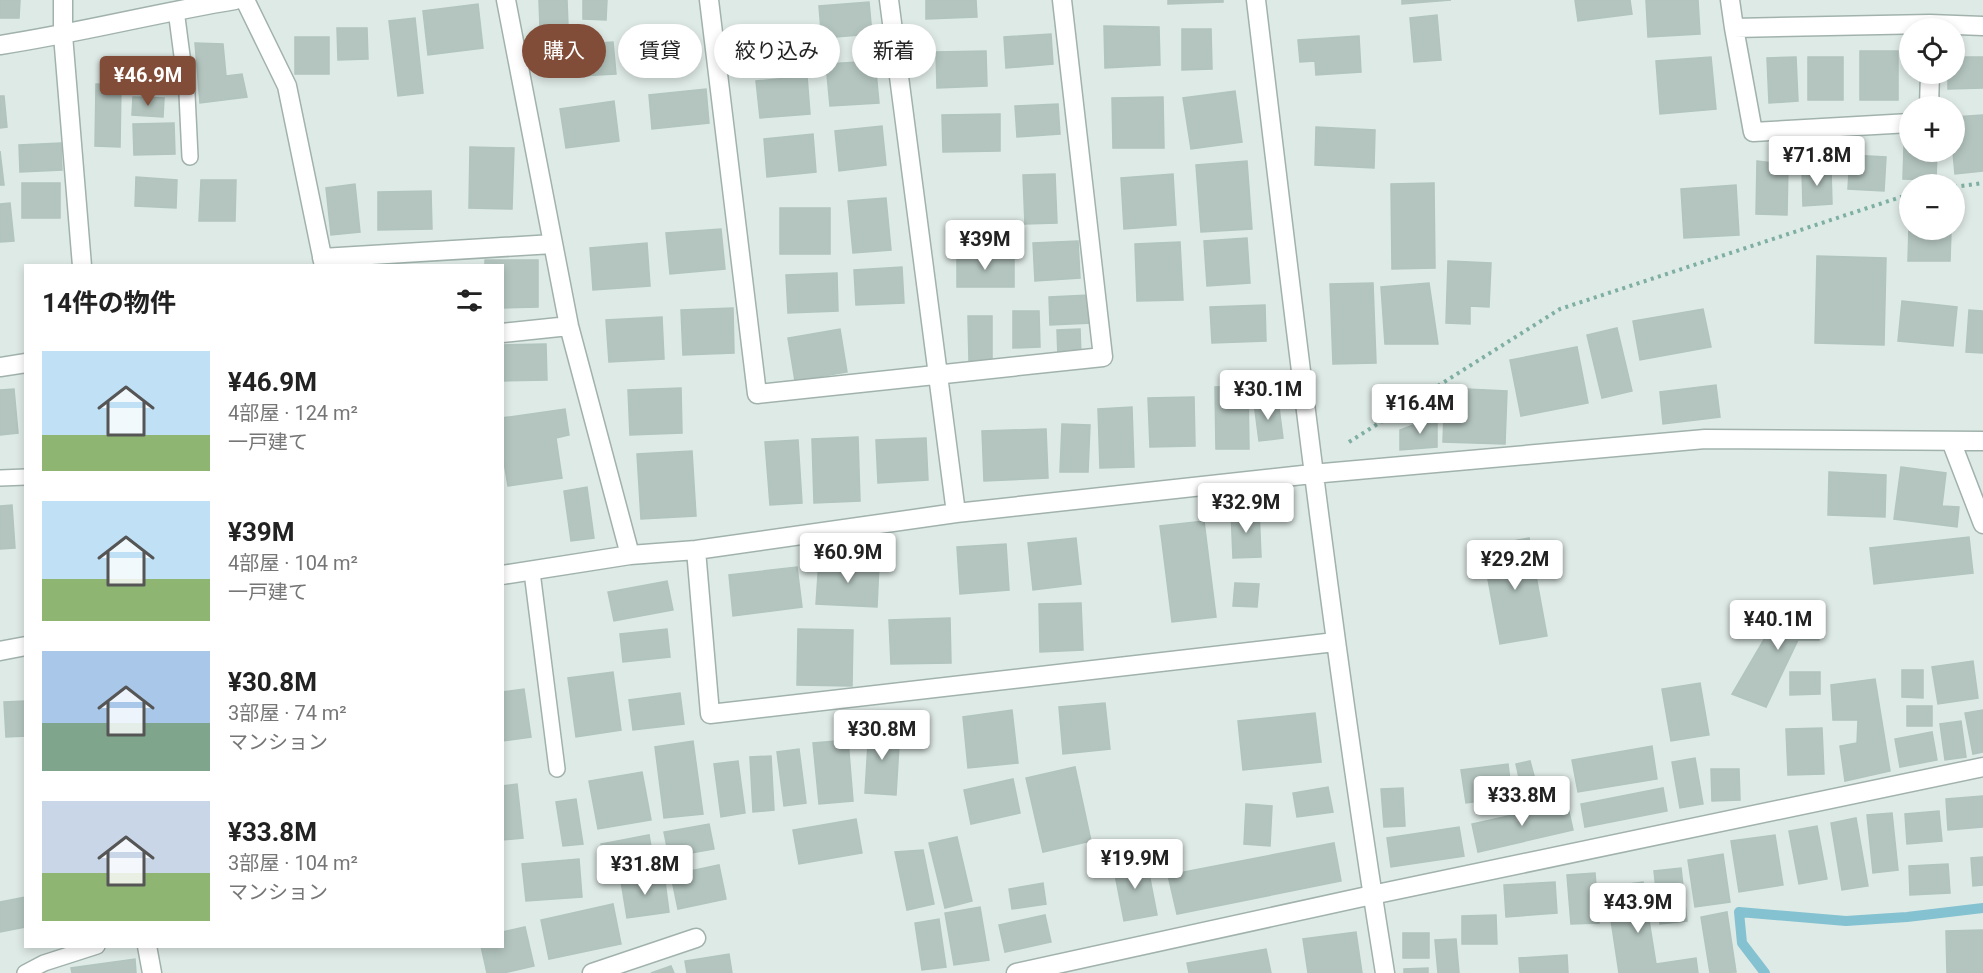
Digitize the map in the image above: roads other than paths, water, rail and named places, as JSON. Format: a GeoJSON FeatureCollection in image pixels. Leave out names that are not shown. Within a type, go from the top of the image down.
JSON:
{"type":"FeatureCollection","features":[{"type":"Feature","properties":{"kind":"street"},"geometry":{"type":"LineString","coordinates":[[63,0],[63,35],[82,264]]}},
{"type":"Feature","properties":{"kind":"street"},"geometry":{"type":"LineString","coordinates":[[0,45],[63,35],[176,10],[235,0]]}},
{"type":"Feature","properties":{"kind":"street"},"geometry":{"type":"LineString","coordinates":[[245,0],[286,86],[323,262],[553,244]]}},
{"type":"Feature","properties":{"kind":"street"},"geometry":{"type":"LineString","coordinates":[[506,0],[569,326],[630,555]]}},
{"type":"Feature","properties":{"kind":"street"},"geometry":{"type":"LineString","coordinates":[[710,0],[757,394],[1103,357],[1062,0]]}},
{"type":"Feature","properties":{"kind":"street"},"geometry":{"type":"LineString","coordinates":[[889,0],[956,513]]}},
{"type":"Feature","properties":{"kind":"street"},"geometry":{"type":"LineString","coordinates":[[1256,0],[1312,474],[1385,973]]}},
{"type":"Feature","properties":{"kind":"street"},"geometry":{"type":"LineString","coordinates":[[1730,0],[1753,132],[1899,124]]}},
{"type":"Feature","properties":{"kind":"street"},"geometry":{"type":"LineString","coordinates":[[1734,28],[1899,26]]}},
{"type":"Feature","properties":{"kind":"street"},"geometry":{"type":"LineString","coordinates":[[1965,26],[1983,26]]}},
{"type":"Feature","properties":{"kind":"street"},"geometry":{"type":"LineString","coordinates":[[504,333],[569,326]]}},
{"type":"Feature","properties":{"kind":"street"},"geometry":{"type":"LineString","coordinates":[[0,367],[24,363]]}},
{"type":"Feature","properties":{"kind":"street"},"geometry":{"type":"LineString","coordinates":[[504,575],[630,555],[696,550],[956,513],[1312,474],[1705,439],[1983,441]]}},
{"type":"Feature","properties":{"kind":"street"},"geometry":{"type":"LineString","coordinates":[[1951,441],[1983,524]]}},
{"type":"Feature","properties":{"kind":"street"},"geometry":{"type":"LineString","coordinates":[[696,550],[710,714],[1335,642]]}},
{"type":"Feature","properties":{"kind":"street"},"geometry":{"type":"LineString","coordinates":[[0,651],[24,646]]}},
{"type":"Feature","properties":{"kind":"street"},"geometry":{"type":"LineString","coordinates":[[1016,973],[1372,895],[1983,767]]}},
{"type":"Feature","properties":{"kind":"street"},"geometry":{"type":"LineString","coordinates":[[596,973],[696,938]]}},
{"type":"Feature","properties":{"kind":"street"},"geometry":{"type":"LineString","coordinates":[[147,948],[152,973]]}},
{"type":"Feature","properties":{"kind":"lane"},"geometry":{"type":"LineString","coordinates":[[176,10],[187,94],[190,157]]}},
{"type":"Feature","properties":{"kind":"lane"},"geometry":{"type":"LineString","coordinates":[[0,478],[24,477]]}},
{"type":"Feature","properties":{"kind":"lane"},"geometry":{"type":"LineString","coordinates":[[532,572],[557,769]]}},
{"type":"Feature","properties":{"kind":"lane"},"geometry":{"type":"LineString","coordinates":[[26,973],[44,963],[92,948]]}},
{"type":"Feature","properties":{"kind":"waterway"},"geometry":{"type":"LineString","coordinates":[[1765,973],[1742,943],[1739,912],[1846,921],[1983,908]]}}]}
